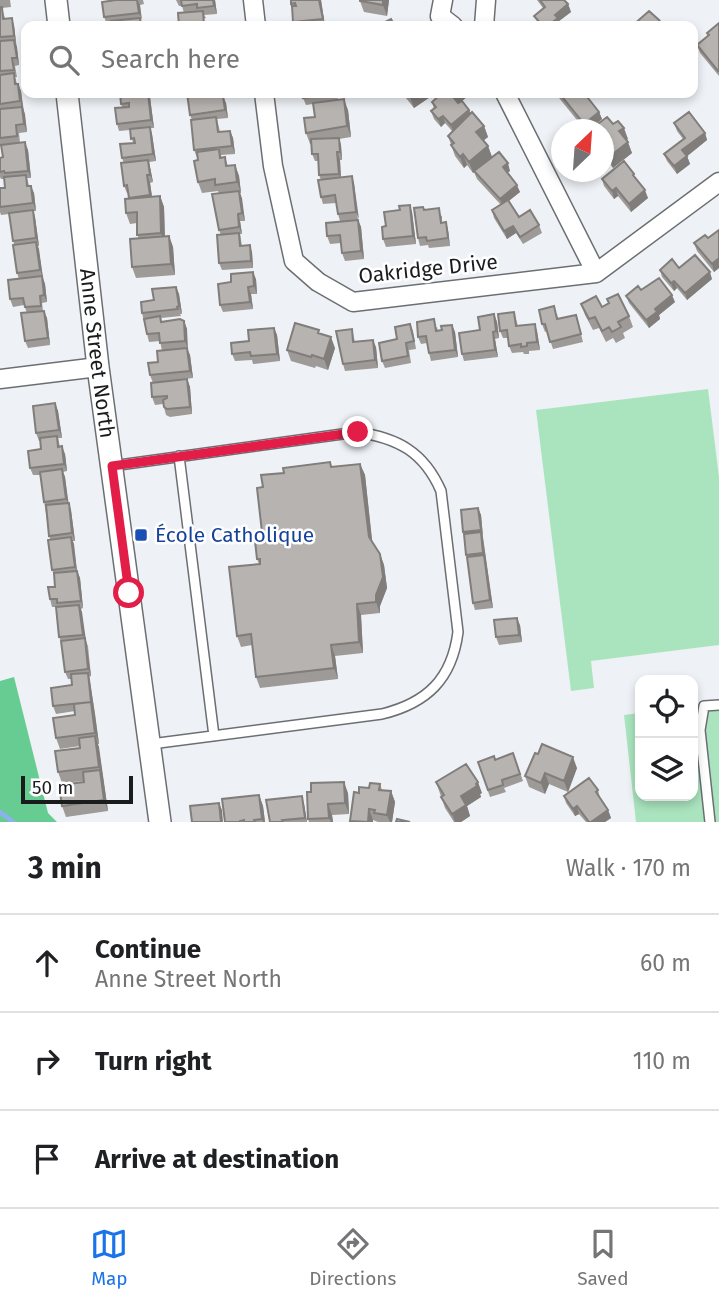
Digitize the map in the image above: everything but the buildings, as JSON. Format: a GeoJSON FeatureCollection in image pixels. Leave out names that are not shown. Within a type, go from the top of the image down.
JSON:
{"type":"FeatureCollection","features":[{"type":"Feature","properties":{"kind":"street"},"geometry":{"type":"LineString","coordinates":[[56,0],[58,21]]}},
{"type":"Feature","properties":{"kind":"street"},"geometry":{"type":"LineString","coordinates":[[253,0],[255,21]]}},
{"type":"Feature","properties":{"kind":"street"},"geometry":{"type":"LineString","coordinates":[[443,0],[440,16],[446,21]]}},
{"type":"Feature","properties":{"kind":"street"},"geometry":{"type":"LineString","coordinates":[[484,21],[486,0]]}},
{"type":"Feature","properties":{"kind":"street","name":"Anne Street North"},"geometry":{"type":"LineString","coordinates":[[68,98],[98,367],[160,822]]}},
{"type":"Feature","properties":{"kind":"street","name":"Oakridge Drive"},"geometry":{"type":"LineString","coordinates":[[265,98],[273,166],[294,261],[318,282],[353,302],[596,273],[719,182]]}},
{"type":"Feature","properties":{"kind":"street"},"geometry":{"type":"LineString","coordinates":[[508,98],[596,273]]}},
{"type":"Feature","properties":{"kind":"street"},"geometry":{"type":"LineString","coordinates":[[0,379],[98,367]]}},
{"type":"Feature","properties":{"kind":"lane"},"geometry":{"type":"LineString","coordinates":[[112,466],[358,432],[379,435],[400,443],[419,457],[434,474],[443,503],[458,632],[456,652],[436,685],[422,699],[403,709],[382,714],[149,744]]}},
{"type":"Feature","properties":{"kind":"lane"},"geometry":{"type":"LineString","coordinates":[[179,456],[214,736]]}},
{"type":"Feature","properties":{"kind":"lane"},"geometry":{"type":"LineString","coordinates":[[710,822],[700,730],[704,706],[719,705]]}},
{"type":"Feature","properties":{"kind":"green space"},"geometry":{"type":"Polygon","coordinates":[[[708,389],[719,477],[719,645],[591,661],[594,688],[571,691],[536,410],[708,389]]]}},
{"type":"Feature","properties":{"kind":"green space"},"geometry":{"type":"Polygon","coordinates":[[[14,677],[48,813],[57,822],[0,822],[0,681],[14,677]]]}},
{"type":"Feature","properties":{"kind":"green space"},"geometry":{"type":"Polygon","coordinates":[[[719,702],[719,822],[636,822],[624,715],[635,714],[635,801],[698,801],[698,704],[719,702]]]}},
{"type":"Feature","properties":{"kind":"waterway"},"geometry":{"type":"LineString","coordinates":[[0,812],[13,822]]}},
{"type":"Feature","properties":{"kind":"place","name":"École Catholique"},"geometry":{"type":"Point","coordinates":[141,535]}},
{"type":"Feature","properties":{"kind":"route"},"geometry":{"type":"LineString","coordinates":[[129,593],[112,466],[358,432]]}}]}
